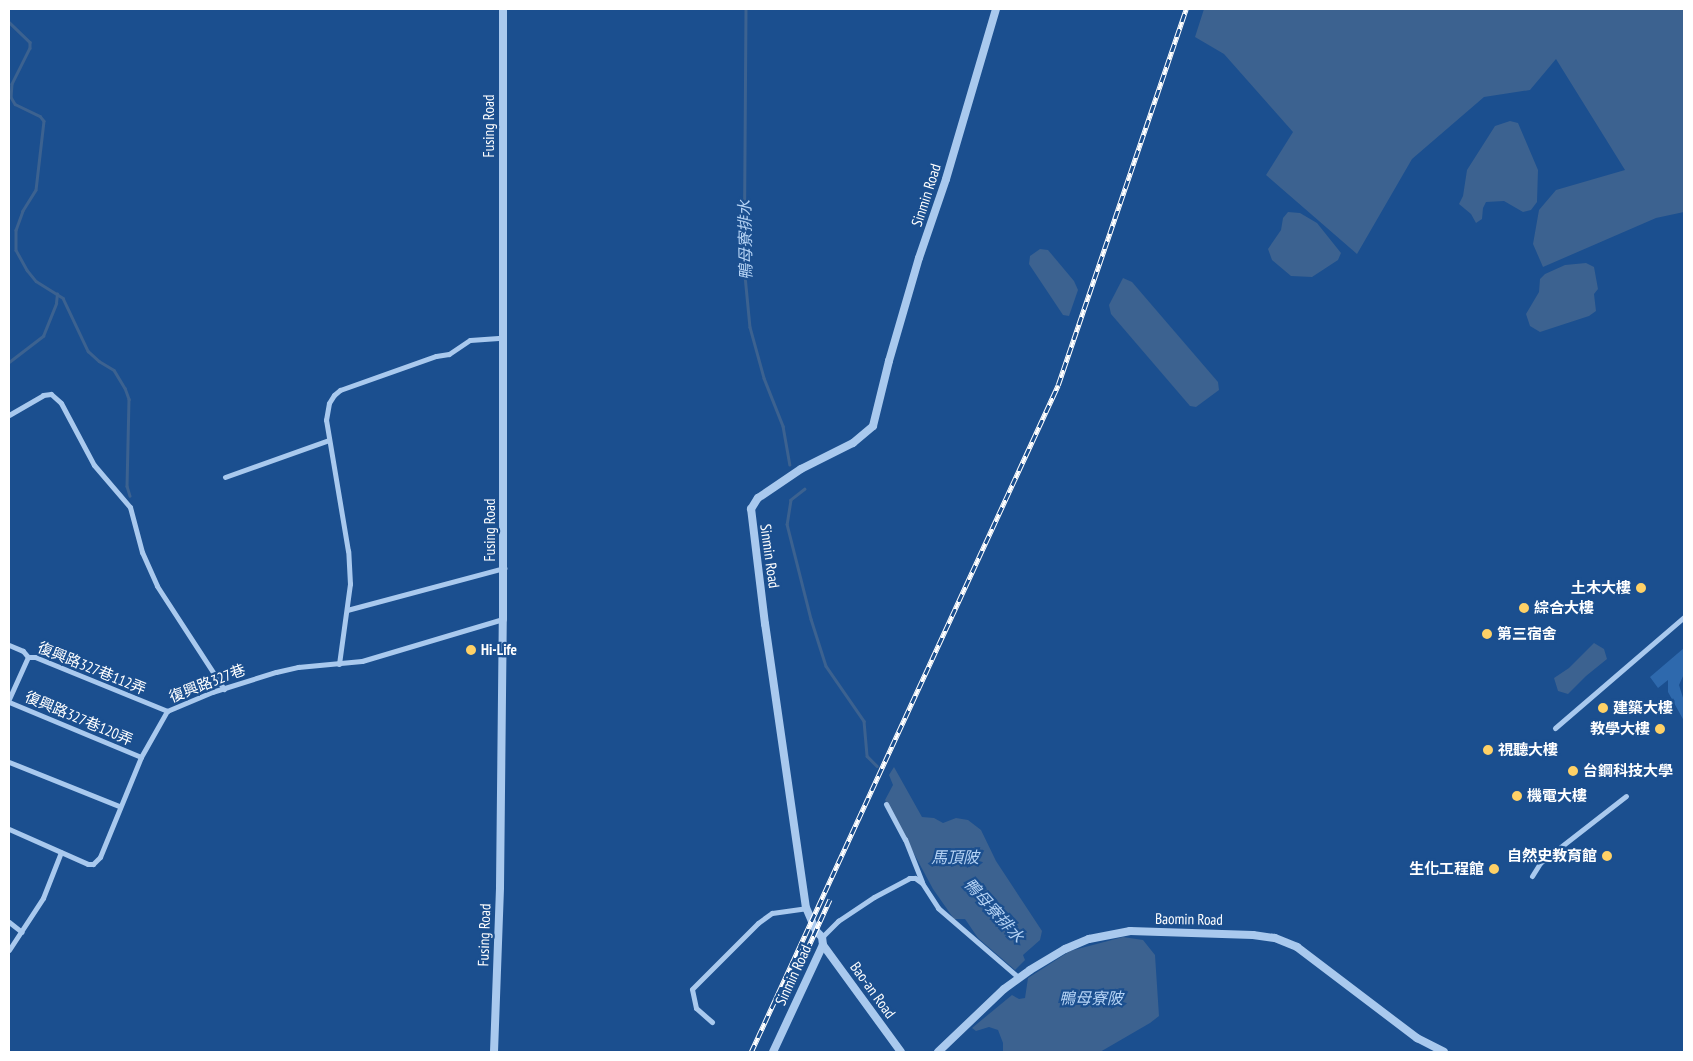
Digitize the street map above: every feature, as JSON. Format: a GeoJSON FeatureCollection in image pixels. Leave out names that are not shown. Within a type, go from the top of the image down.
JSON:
{"type":"FeatureCollection","features":[{"type":"Feature","properties":{"kind":"street","name":"Fusing Road"},"geometry":{"type":"LineString","coordinates":[[494,1052],[500,887],[504,619],[502,338],[503,9]]}},
{"type":"Feature","properties":{"kind":"street","name":"Sinmin Road"},"geometry":{"type":"LineString","coordinates":[[773,1052],[822,941],[806,908],[761,595],[752,509],[758,498],[801,469],[853,443],[873,426],[889,361],[919,258],[949,170],[996,9]]}},
{"type":"Feature","properties":{"kind":"street"},"geometry":{"type":"LineString","coordinates":[[339,664],[350,584],[348,551],[326,412],[334,395],[340,390],[449,354],[470,340],[502,338]]}},
{"type":"Feature","properties":{"kind":"street"},"geometry":{"type":"LineString","coordinates":[[9,415],[43,395],[50,394],[61,404],[94,465],[130,507],[142,552],[157,586],[224,689]]}},
{"type":"Feature","properties":{"kind":"street"},"geometry":{"type":"LineString","coordinates":[[225,477],[329,440]]}},
{"type":"Feature","properties":{"kind":"street"},"geometry":{"type":"LineString","coordinates":[[347,610],[504,568]]}},
{"type":"Feature","properties":{"kind":"street"},"geometry":{"type":"LineString","coordinates":[[1556,728],[1684,617]]}},
{"type":"Feature","properties":{"kind":"street","name":"復興路327巷"},"geometry":{"type":"LineString","coordinates":[[61,852],[88,864],[98,861],[119,806],[141,757],[167,711],[224,689],[298,667],[362,661],[447,634],[504,619]]}},
{"type":"Feature","properties":{"kind":"street","name":"復興路327巷112弄"},"geometry":{"type":"LineString","coordinates":[[9,645],[23,651],[28,657],[35,657],[167,711]]}},
{"type":"Feature","properties":{"kind":"street"},"geometry":{"type":"LineString","coordinates":[[9,700],[28,657]]}},
{"type":"Feature","properties":{"kind":"street","name":"復興路327巷120弄"},"geometry":{"type":"LineString","coordinates":[[9,700],[141,757]]}},
{"type":"Feature","properties":{"kind":"street"},"geometry":{"type":"LineString","coordinates":[[9,762],[119,806]]}},
{"type":"Feature","properties":{"kind":"street"},"geometry":{"type":"LineString","coordinates":[[1532,876],[1540,863],[1626,796]]}},
{"type":"Feature","properties":{"kind":"street"},"geometry":{"type":"LineString","coordinates":[[886,804],[906,839],[922,883],[938,908],[1020,978]]}},
{"type":"Feature","properties":{"kind":"street"},"geometry":{"type":"LineString","coordinates":[[9,829],[61,852],[43,898],[9,950]]}},
{"type":"Feature","properties":{"kind":"street"},"geometry":{"type":"LineString","coordinates":[[822,941],[838,921],[874,897],[909,878],[915,878],[922,883]]}},
{"type":"Feature","properties":{"kind":"street"},"geometry":{"type":"LineString","coordinates":[[712,1022],[696,1008],[692,989],[758,923],[772,913],[806,908]]}},
{"type":"Feature","properties":{"kind":"street"},"geometry":{"type":"LineString","coordinates":[[9,922],[22,932]]}},
{"type":"Feature","properties":{"kind":"street","name":"Baomin Road"},"geometry":{"type":"LineString","coordinates":[[938,1052],[1004,989],[1065,949],[1089,939],[1130,931],[1254,934],[1275,938],[1297,947],[1417,1038],[1444,1052]]}},
{"type":"Feature","properties":{"kind":"street","name":"Bao-an Road"},"geometry":{"type":"LineString","coordinates":[[822,941],[901,1052]]}},
{"type":"Feature","properties":{"kind":"shaded area"},"geometry":{"type":"Polygon","coordinates":[[[1684,648],[1684,674],[1679,685],[1684,701],[1684,721],[1668,692],[1668,680],[1658,688],[1650,677],[1684,648]]]}},
{"type":"Feature","properties":{"kind":"water"},"geometry":{"type":"Polygon","coordinates":[[[1204,9],[1684,9],[1684,212],[1656,218],[1543,267],[1533,244],[1539,210],[1556,190],[1625,170],[1556,59],[1530,90],[1484,97],[1412,159],[1357,254],[1266,175],[1293,132],[1224,54],[1195,37],[1204,9]]]}},
{"type":"Feature","properties":{"kind":"water"},"geometry":{"type":"Polygon","coordinates":[[[1510,121],[1518,123],[1538,170],[1537,202],[1531,210],[1523,212],[1504,201],[1486,202],[1483,208],[1482,219],[1476,223],[1471,214],[1459,204],[1463,196],[1467,170],[1495,126],[1510,121]]]}},
{"type":"Feature","properties":{"kind":"water"},"geometry":{"type":"Polygon","coordinates":[[[1288,212],[1300,213],[1317,223],[1341,253],[1338,260],[1312,277],[1291,276],[1272,260],[1268,249],[1281,230],[1283,218],[1288,212]]]}},
{"type":"Feature","properties":{"kind":"water"},"geometry":{"type":"Polygon","coordinates":[[[1040,249],[1048,250],[1074,281],[1078,290],[1069,316],[1063,315],[1029,264],[1030,256],[1040,249]]]}},
{"type":"Feature","properties":{"kind":"water"},"geometry":{"type":"Polygon","coordinates":[[[1586,263],[1594,267],[1598,289],[1594,294],[1596,311],[1589,316],[1540,332],[1530,326],[1526,314],[1539,292],[1540,279],[1545,274],[1565,265],[1586,263]]]}},
{"type":"Feature","properties":{"kind":"water"},"geometry":{"type":"Polygon","coordinates":[[[1123,278],[1132,282],[1218,382],[1219,390],[1196,407],[1190,406],[1111,314],[1109,305],[1123,278]]]}},
{"type":"Feature","properties":{"kind":"water"},"geometry":{"type":"Polygon","coordinates":[[[1594,643],[1604,649],[1607,659],[1568,694],[1558,691],[1554,678],[1569,668],[1594,643]]]}},
{"type":"Feature","properties":{"kind":"water","name":"馬頂陂"},"geometry":{"type":"Polygon","coordinates":[[[894,767],[922,817],[934,818],[943,823],[956,818],[968,820],[981,830],[996,861],[1042,931],[1040,940],[1023,955],[1025,960],[1015,970],[978,938],[965,919],[954,919],[933,889],[885,800],[893,785],[889,775],[894,767]]]}},
{"type":"Feature","properties":{"kind":"water","name":"鴨母寮陂"},"geometry":{"type":"Polygon","coordinates":[[[1123,937],[1143,940],[1155,955],[1159,1016],[1150,1023],[1100,1052],[1003,1052],[1003,1043],[998,1030],[989,1027],[976,1031],[972,1028],[1012,995],[1019,999],[1025,998],[1028,978],[1070,951],[1123,937]]]}},
{"type":"Feature","properties":{"kind":"waterway","name":"鴨母寮排水"},"geometry":{"type":"LineString","coordinates":[[746,9],[744,265],[750,327],[764,378],[783,426],[790,464]]}},
{"type":"Feature","properties":{"kind":"waterway"},"geometry":{"type":"LineString","coordinates":[[9,22],[30,42],[30,48],[12,84],[11,97],[15,104],[40,116],[44,121],[36,190],[23,211],[16,230],[16,250],[27,270],[36,281],[63,298],[88,351],[99,361],[114,370],[125,388],[129,399],[127,486],[130,496]]}},
{"type":"Feature","properties":{"kind":"waterway"},"geometry":{"type":"LineString","coordinates":[[9,362],[43,336],[56,303],[57,294]]}},
{"type":"Feature","properties":{"kind":"waterway","name":"鴨母寮排水"},"geometry":{"type":"LineString","coordinates":[[805,489],[791,500],[787,524],[811,619],[826,666],[864,721],[867,756],[877,766]]}},
{"type":"Feature","properties":{"kind":"railway"},"geometry":{"type":"LineString","coordinates":[[751,1052],[1058,385],[1186,9]]}},
{"type":"Feature","properties":{"kind":"railway"},"geometry":{"type":"LineString","coordinates":[[800,965],[830,899]]}},
{"type":"Feature","properties":{"kind":"place","name":"土木大樓"},"geometry":{"type":"Point","coordinates":[1641,588]}},
{"type":"Feature","properties":{"kind":"place","name":"綜合大樓"},"geometry":{"type":"Point","coordinates":[1524,608]}},
{"type":"Feature","properties":{"kind":"place","name":"第三宿舍"},"geometry":{"type":"Point","coordinates":[1487,634]}},
{"type":"Feature","properties":{"kind":"place","name":"Hi-Life"},"geometry":{"type":"Point","coordinates":[471,650]}},
{"type":"Feature","properties":{"kind":"place","name":"建築大樓"},"geometry":{"type":"Point","coordinates":[1603,708]}},
{"type":"Feature","properties":{"kind":"place","name":"教學大樓"},"geometry":{"type":"Point","coordinates":[1660,729]}},
{"type":"Feature","properties":{"kind":"place","name":"視聽大樓"},"geometry":{"type":"Point","coordinates":[1488,750]}},
{"type":"Feature","properties":{"kind":"place","name":"台鋼科技大學"},"geometry":{"type":"Point","coordinates":[1573,771]}},
{"type":"Feature","properties":{"kind":"place","name":"機電大樓"},"geometry":{"type":"Point","coordinates":[1517,796]}},
{"type":"Feature","properties":{"kind":"place","name":"自然史教育館"},"geometry":{"type":"Point","coordinates":[1607,856]}},
{"type":"Feature","properties":{"kind":"place","name":"生化工程館"},"geometry":{"type":"Point","coordinates":[1494,869]}}]}
